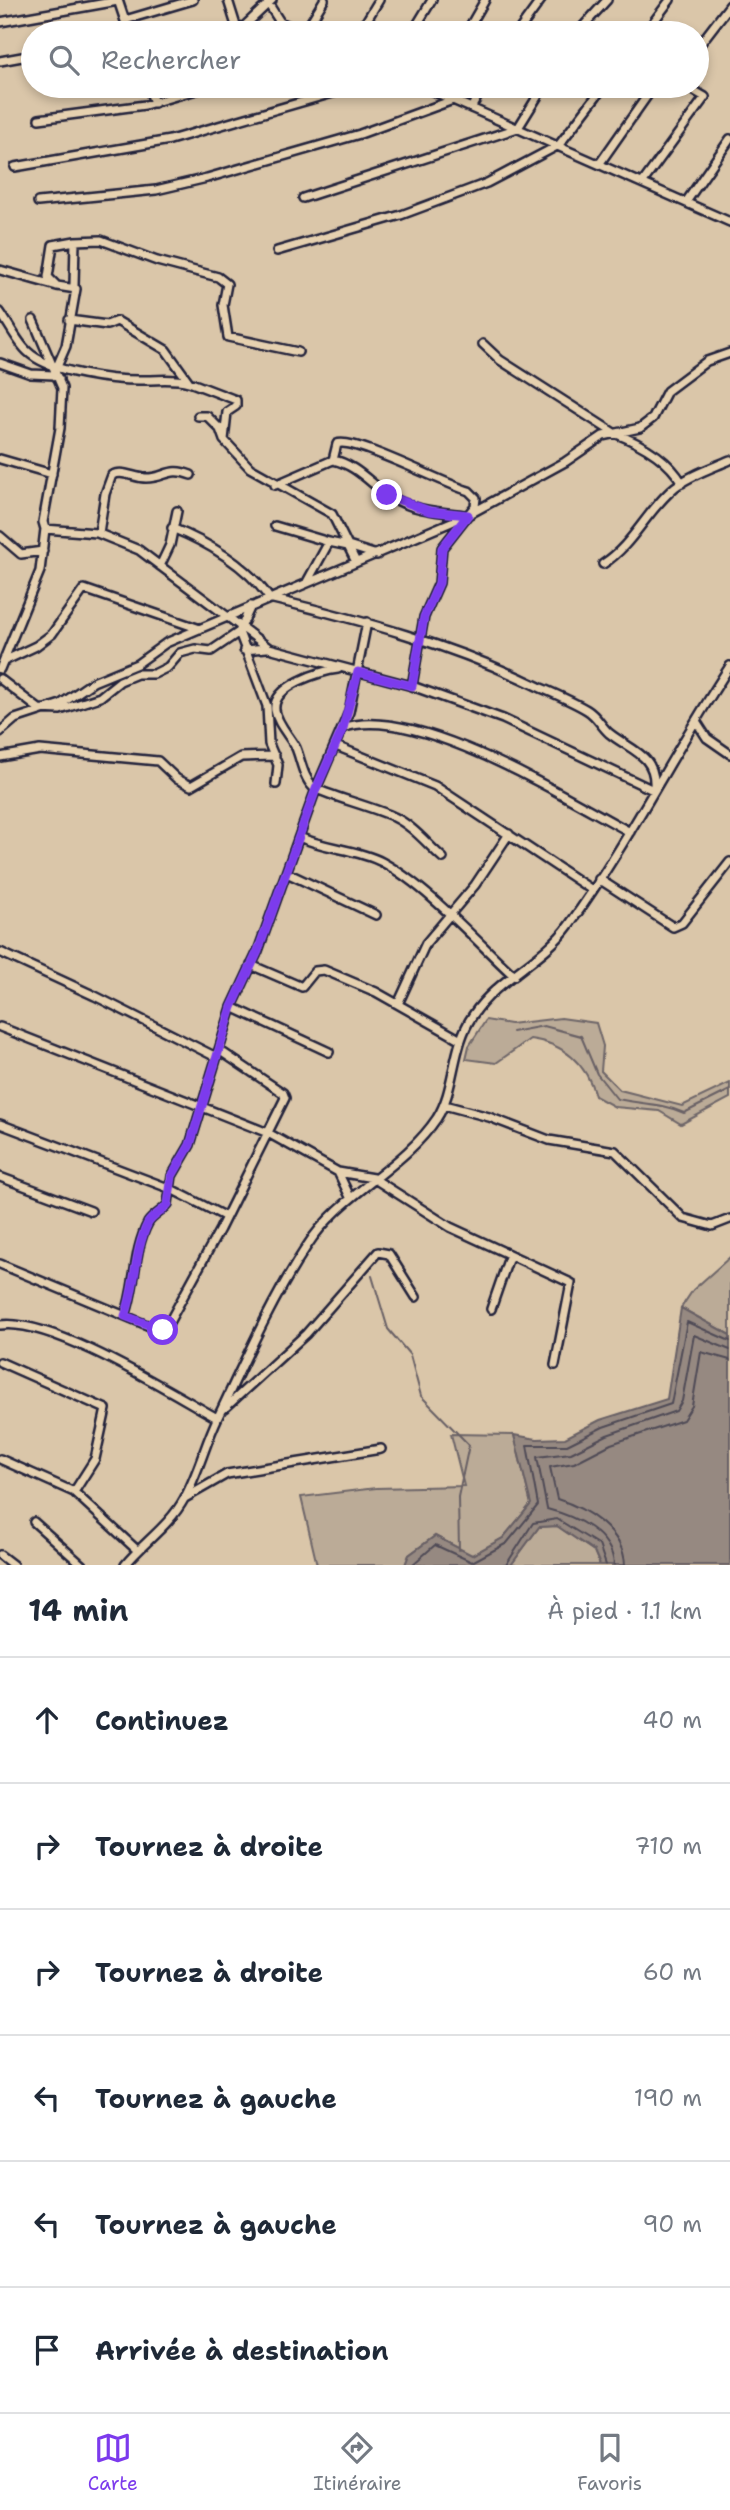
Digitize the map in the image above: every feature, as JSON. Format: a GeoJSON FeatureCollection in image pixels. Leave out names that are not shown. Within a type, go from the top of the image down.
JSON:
{"type":"FeatureCollection","features":[{"type":"Feature","properties":{"kind":"street"},"geometry":{"type":"LineString","coordinates":[[0,22],[118,0],[125,20],[193,0]]}},
{"type":"Feature","properties":{"kind":"street"},"geometry":{"type":"LineString","coordinates":[[228,0],[233,21]]}},
{"type":"Feature","properties":{"kind":"street"},"geometry":{"type":"LineString","coordinates":[[311,21],[324,0]]}},
{"type":"Feature","properties":{"kind":"street"},"geometry":{"type":"LineString","coordinates":[[366,21],[379,0]]}},
{"type":"Feature","properties":{"kind":"street"},"geometry":{"type":"LineString","coordinates":[[419,21],[432,0]]}},
{"type":"Feature","properties":{"kind":"street"},"geometry":{"type":"LineString","coordinates":[[473,21],[485,0]]}},
{"type":"Feature","properties":{"kind":"street"},"geometry":{"type":"LineString","coordinates":[[526,21],[541,0]]}},
{"type":"Feature","properties":{"kind":"street"},"geometry":{"type":"LineString","coordinates":[[588,21],[607,0]]}},
{"type":"Feature","properties":{"kind":"street"},"geometry":{"type":"LineString","coordinates":[[654,21],[670,0]]}},
{"type":"Feature","properties":{"kind":"street"},"geometry":{"type":"LineString","coordinates":[[247,21],[268,2],[279,21]]}},
{"type":"Feature","properties":{"kind":"street"},"geometry":{"type":"LineString","coordinates":[[709,32],[730,5]]}},
{"type":"Feature","properties":{"kind":"street"},"geometry":{"type":"LineString","coordinates":[[0,61],[21,57]]}},
{"type":"Feature","properties":{"kind":"street"},"geometry":{"type":"LineString","coordinates":[[152,98],[154,103]]}},
{"type":"Feature","properties":{"kind":"street"},"geometry":{"type":"LineString","coordinates":[[39,119],[154,103],[170,98]]}},
{"type":"Feature","properties":{"kind":"street"},"geometry":{"type":"LineString","coordinates":[[15,167],[170,140],[315,98]]}},
{"type":"Feature","properties":{"kind":"street"},"geometry":{"type":"LineString","coordinates":[[450,98],[729,219]]}},
{"type":"Feature","properties":{"kind":"street"},"geometry":{"type":"LineString","coordinates":[[471,107],[477,98]]}},
{"type":"Feature","properties":{"kind":"street"},"geometry":{"type":"LineString","coordinates":[[303,198],[518,128],[537,98]]}},
{"type":"Feature","properties":{"kind":"street"},"geometry":{"type":"LineString","coordinates":[[276,251],[401,215],[487,183],[559,145],[595,98]]}},
{"type":"Feature","properties":{"kind":"street"},"geometry":{"type":"LineString","coordinates":[[600,163],[646,98]]}},
{"type":"Feature","properties":{"kind":"street"},"geometry":{"type":"LineString","coordinates":[[643,182],[704,98]]}},
{"type":"Feature","properties":{"kind":"street"},"geometry":{"type":"LineString","coordinates":[[38,202],[156,190],[207,178],[360,134],[453,100]]}},
{"type":"Feature","properties":{"kind":"street"},"geometry":{"type":"LineString","coordinates":[[686,202],[730,139]]}},
{"type":"Feature","properties":{"kind":"street"},"geometry":{"type":"LineString","coordinates":[[57,286],[47,272],[53,245],[101,240],[157,261],[218,277],[227,284],[223,305],[228,337],[298,352]]}},
{"type":"Feature","properties":{"kind":"street"},"geometry":{"type":"LineString","coordinates":[[56,369],[66,346],[69,320],[75,305],[75,241]]}},
{"type":"Feature","properties":{"kind":"street"},"geometry":{"type":"LineString","coordinates":[[0,270],[57,286],[74,286]]}},
{"type":"Feature","properties":{"kind":"street"},"geometry":{"type":"LineString","coordinates":[[0,312],[12,326],[25,350],[56,369],[136,379],[169,377],[236,400],[236,406],[227,412],[224,440]]}},
{"type":"Feature","properties":{"kind":"street"},"geometry":{"type":"LineString","coordinates":[[1,666],[40,571],[45,529],[43,522],[63,401],[61,380],[33,320]]}},
{"type":"Feature","properties":{"kind":"street"},"geometry":{"type":"LineString","coordinates":[[69,320],[107,325],[117,321],[166,350],[189,382]]}},
{"type":"Feature","properties":{"kind":"street"},"geometry":{"type":"LineString","coordinates":[[483,344],[500,360],[614,433],[662,459],[675,471],[682,483]]}},
{"type":"Feature","properties":{"kind":"street"},"geometry":{"type":"LineString","coordinates":[[0,732],[15,719],[61,704],[93,682],[137,664],[166,643],[468,515],[565,462],[603,436],[648,424],[667,391],[707,361],[730,353]]}},
{"type":"Feature","properties":{"kind":"street"},"geometry":{"type":"LineString","coordinates":[[0,363],[31,374],[54,375],[61,380]]}},
{"type":"Feature","properties":{"kind":"street"},"geometry":{"type":"LineString","coordinates":[[198,416],[207,416],[220,429],[224,440],[240,461],[275,485],[332,514],[356,562]]}},
{"type":"Feature","properties":{"kind":"street"},"geometry":{"type":"LineString","coordinates":[[333,460],[337,444],[342,441],[356,444],[403,466],[470,491],[476,498],[475,506],[442,548],[439,583],[424,617],[422,641],[412,686]]}},
{"type":"Feature","properties":{"kind":"street"},"geometry":{"type":"LineString","coordinates":[[0,459],[52,474]]}},
{"type":"Feature","properties":{"kind":"street"},"geometry":{"type":"LineString","coordinates":[[275,485],[333,460],[351,468],[397,500],[429,511],[468,515]]}},
{"type":"Feature","properties":{"kind":"street"},"geometry":{"type":"LineString","coordinates":[[603,564],[622,550],[645,518],[682,483],[730,460]]}},
{"type":"Feature","properties":{"kind":"street"},"geometry":{"type":"LineString","coordinates":[[99,533],[105,494],[112,475],[120,472],[148,478],[175,470],[191,475]]}},
{"type":"Feature","properties":{"kind":"street"},"geometry":{"type":"LineString","coordinates":[[160,566],[170,545],[177,511]]}},
{"type":"Feature","properties":{"kind":"street"},"geometry":{"type":"LineString","coordinates":[[275,526],[378,555]]}},
{"type":"Feature","properties":{"kind":"street"},"geometry":{"type":"LineString","coordinates":[[172,528],[201,541],[235,564],[262,587],[270,598],[367,622],[422,641],[508,672],[587,710],[609,733],[649,761],[655,774],[653,790]]}},
{"type":"Feature","properties":{"kind":"street"},"geometry":{"type":"LineString","coordinates":[[45,529],[99,533],[139,550],[230,617],[239,630],[244,650],[267,706],[269,744],[278,765],[276,785]]}},
{"type":"Feature","properties":{"kind":"street"},"geometry":{"type":"LineString","coordinates":[[44,542],[55,530]]}},
{"type":"Feature","properties":{"kind":"street"},"geometry":{"type":"LineString","coordinates":[[0,536],[22,554],[43,551]]}},
{"type":"Feature","properties":{"kind":"street"},"geometry":{"type":"LineString","coordinates":[[306,583],[329,542]]}},
{"type":"Feature","properties":{"kind":"street"},"geometry":{"type":"LineString","coordinates":[[1,666],[52,634],[84,589],[200,629]]}},
{"type":"Feature","properties":{"kind":"street"},"geometry":{"type":"LineString","coordinates":[[0,679],[39,709],[60,710],[100,697],[120,681],[168,667],[180,653],[195,649],[211,651],[239,630],[251,605]]}},
{"type":"Feature","properties":{"kind":"street"},"geometry":{"type":"LineString","coordinates":[[125,1316],[133,1294],[146,1229],[153,1216],[166,1207],[174,1171],[190,1145],[232,1007],[287,873],[316,789],[343,728],[358,672],[367,622]]}},
{"type":"Feature","properties":{"kind":"street"},"geometry":{"type":"LineString","coordinates":[[239,630],[268,648],[412,686],[520,726],[653,790]]}},
{"type":"Feature","properties":{"kind":"street"},"geometry":{"type":"LineString","coordinates":[[244,650],[268,648]]}},
{"type":"Feature","properties":{"kind":"street"},"geometry":{"type":"LineString","coordinates":[[125,1565],[166,1523],[185,1498],[219,1415],[307,1244],[350,1197],[417,1141],[444,1105],[461,1040],[482,1002],[555,941],[630,832],[730,666]]}},
{"type":"Feature","properties":{"kind":"street"},"geometry":{"type":"LineString","coordinates":[[345,668],[321,672],[300,680],[283,693],[275,710],[297,750],[307,779],[316,789],[393,816],[443,858]]}},
{"type":"Feature","properties":{"kind":"street"},"geometry":{"type":"LineString","coordinates":[[696,721],[707,738],[730,754]]}},
{"type":"Feature","properties":{"kind":"street"},"geometry":{"type":"LineString","coordinates":[[343,728],[363,723],[411,727],[487,757],[630,832]]}},
{"type":"Feature","properties":{"kind":"street"},"geometry":{"type":"LineString","coordinates":[[336,746],[436,786],[592,890]]}},
{"type":"Feature","properties":{"kind":"street"},"geometry":{"type":"LineString","coordinates":[[0,757],[40,750],[158,761],[177,779],[191,786],[241,757],[275,756]]}},
{"type":"Feature","properties":{"kind":"street"},"geometry":{"type":"LineString","coordinates":[[398,1004],[422,951],[448,914],[475,885],[509,834]]}},
{"type":"Feature","properties":{"kind":"street"},"geometry":{"type":"LineString","coordinates":[[299,836],[381,861],[448,914],[514,976]]}},
{"type":"Feature","properties":{"kind":"street"},"geometry":{"type":"LineString","coordinates":[[599,879],[673,927],[682,923],[730,862]]}},
{"type":"Feature","properties":{"kind":"street"},"geometry":{"type":"LineString","coordinates":[[287,873],[376,915]]}},
{"type":"Feature","properties":{"kind":"street"},"geometry":{"type":"LineString","coordinates":[[0,953],[217,1053],[285,1095],[226,1217],[166,1328],[159,1330],[0,1264]]}},
{"type":"Feature","properties":{"kind":"street"},"geometry":{"type":"LineString","coordinates":[[251,965],[298,987],[305,985],[315,971],[324,970],[398,1004],[461,1040]]}},
{"type":"Feature","properties":{"kind":"street"},"geometry":{"type":"LineString","coordinates":[[232,1007],[329,1052]]}},
{"type":"Feature","properties":{"kind":"street"},"geometry":{"type":"LineString","coordinates":[[0,1027],[268,1133],[338,1172],[373,1178],[421,1210],[509,1256],[571,1283],[555,1366]]}},
{"type":"Feature","properties":{"kind":"street"},"geometry":{"type":"LineString","coordinates":[[444,1105],[489,1117],[549,1140],[615,1151],[682,1218],[712,1226],[730,1219]]}},
{"type":"Feature","properties":{"kind":"street"},"geometry":{"type":"LineString","coordinates":[[0,1124],[171,1189],[226,1217]]}},
{"type":"Feature","properties":{"kind":"street"},"geometry":{"type":"LineString","coordinates":[[338,1172],[350,1197]]}},
{"type":"Feature","properties":{"kind":"street"},"geometry":{"type":"LineString","coordinates":[[0,1177],[91,1211]]}},
{"type":"Feature","properties":{"kind":"street"},"geometry":{"type":"LineString","coordinates":[[219,1415],[306,1334],[378,1252],[389,1254],[416,1297]]}},
{"type":"Feature","properties":{"kind":"street"},"geometry":{"type":"LineString","coordinates":[[491,1309],[509,1256]]}},
{"type":"Feature","properties":{"kind":"street"},"geometry":{"type":"LineString","coordinates":[[0,1325],[22,1325],[59,1337],[219,1415]]}},
{"type":"Feature","properties":{"kind":"street"},"geometry":{"type":"LineString","coordinates":[[0,1362],[106,1409],[95,1458],[74,1492]]}},
{"type":"Feature","properties":{"kind":"street"},"geometry":{"type":"LineString","coordinates":[[185,1498],[227,1474],[381,1449]]}},
{"type":"Feature","properties":{"kind":"street"},"geometry":{"type":"LineString","coordinates":[[0,1459],[74,1492],[137,1550]]}},
{"type":"Feature","properties":{"kind":"street"},"geometry":{"type":"LineString","coordinates":[[34,1522],[82,1565]]}},
{"type":"Feature","properties":{"kind":"street"},"geometry":{"type":"LineString","coordinates":[[0,1555],[13,1565]]}},
{"type":"Feature","properties":{"kind":"shaded area"},"geometry":{"type":"Polygon","coordinates":[[[561,1018],[596,1023],[603,1046],[601,1071],[620,1090],[682,1106],[730,1083],[730,1098],[681,1124],[659,1111],[615,1107],[595,1096],[580,1065],[563,1050],[542,1041],[530,1039],[496,1063],[466,1059],[469,1046],[486,1020],[510,1024],[561,1018]]]}},
{"type":"Feature","properties":{"kind":"shaded area"},"geometry":{"type":"Polygon","coordinates":[[[730,1257],[730,1335],[681,1308],[693,1290],[730,1257]]]}},
{"type":"Feature","properties":{"kind":"shaded area"},"geometry":{"type":"Polygon","coordinates":[[[451,1434],[514,1435],[531,1504],[503,1538],[472,1556],[435,1536],[409,1555],[405,1565],[317,1565],[301,1497],[376,1488],[464,1486],[451,1434]]]}},
{"type":"Feature","properties":{"kind":"shaded area"},"geometry":{"type":"Polygon","coordinates":[[[557,1526],[594,1551],[600,1565],[511,1565],[539,1527],[557,1526]]]}},
{"type":"Feature","properties":{"kind":"water"},"geometry":{"type":"Polygon","coordinates":[[[681,1308],[730,1335],[730,1565],[600,1565],[594,1551],[557,1526],[539,1527],[511,1565],[405,1565],[409,1555],[435,1536],[472,1555],[503,1538],[531,1504],[514,1435],[537,1439],[565,1438],[600,1420],[667,1399],[681,1308]]]}},
{"type":"Feature","properties":{"kind":"waterway"},"geometry":{"type":"LineString","coordinates":[[512,1032],[544,1026],[581,1036],[597,1074],[617,1099],[659,1105],[684,1113],[730,1090]]}},
{"type":"Feature","properties":{"kind":"waterway"},"geometry":{"type":"LineString","coordinates":[[372,1276],[388,1329],[410,1355],[421,1396],[469,1445],[458,1497],[459,1550]]}},
{"type":"Feature","properties":{"kind":"route"},"geometry":{"type":"LineString","coordinates":[[163,1330],[125,1316],[133,1294],[146,1229],[153,1216],[164,1210],[168,1204],[172,1176],[190,1145],[232,1007],[258,951],[316,789],[343,728],[358,672],[412,686],[425,613],[439,583],[442,548],[468,515],[429,511],[387,495]]}}]}
